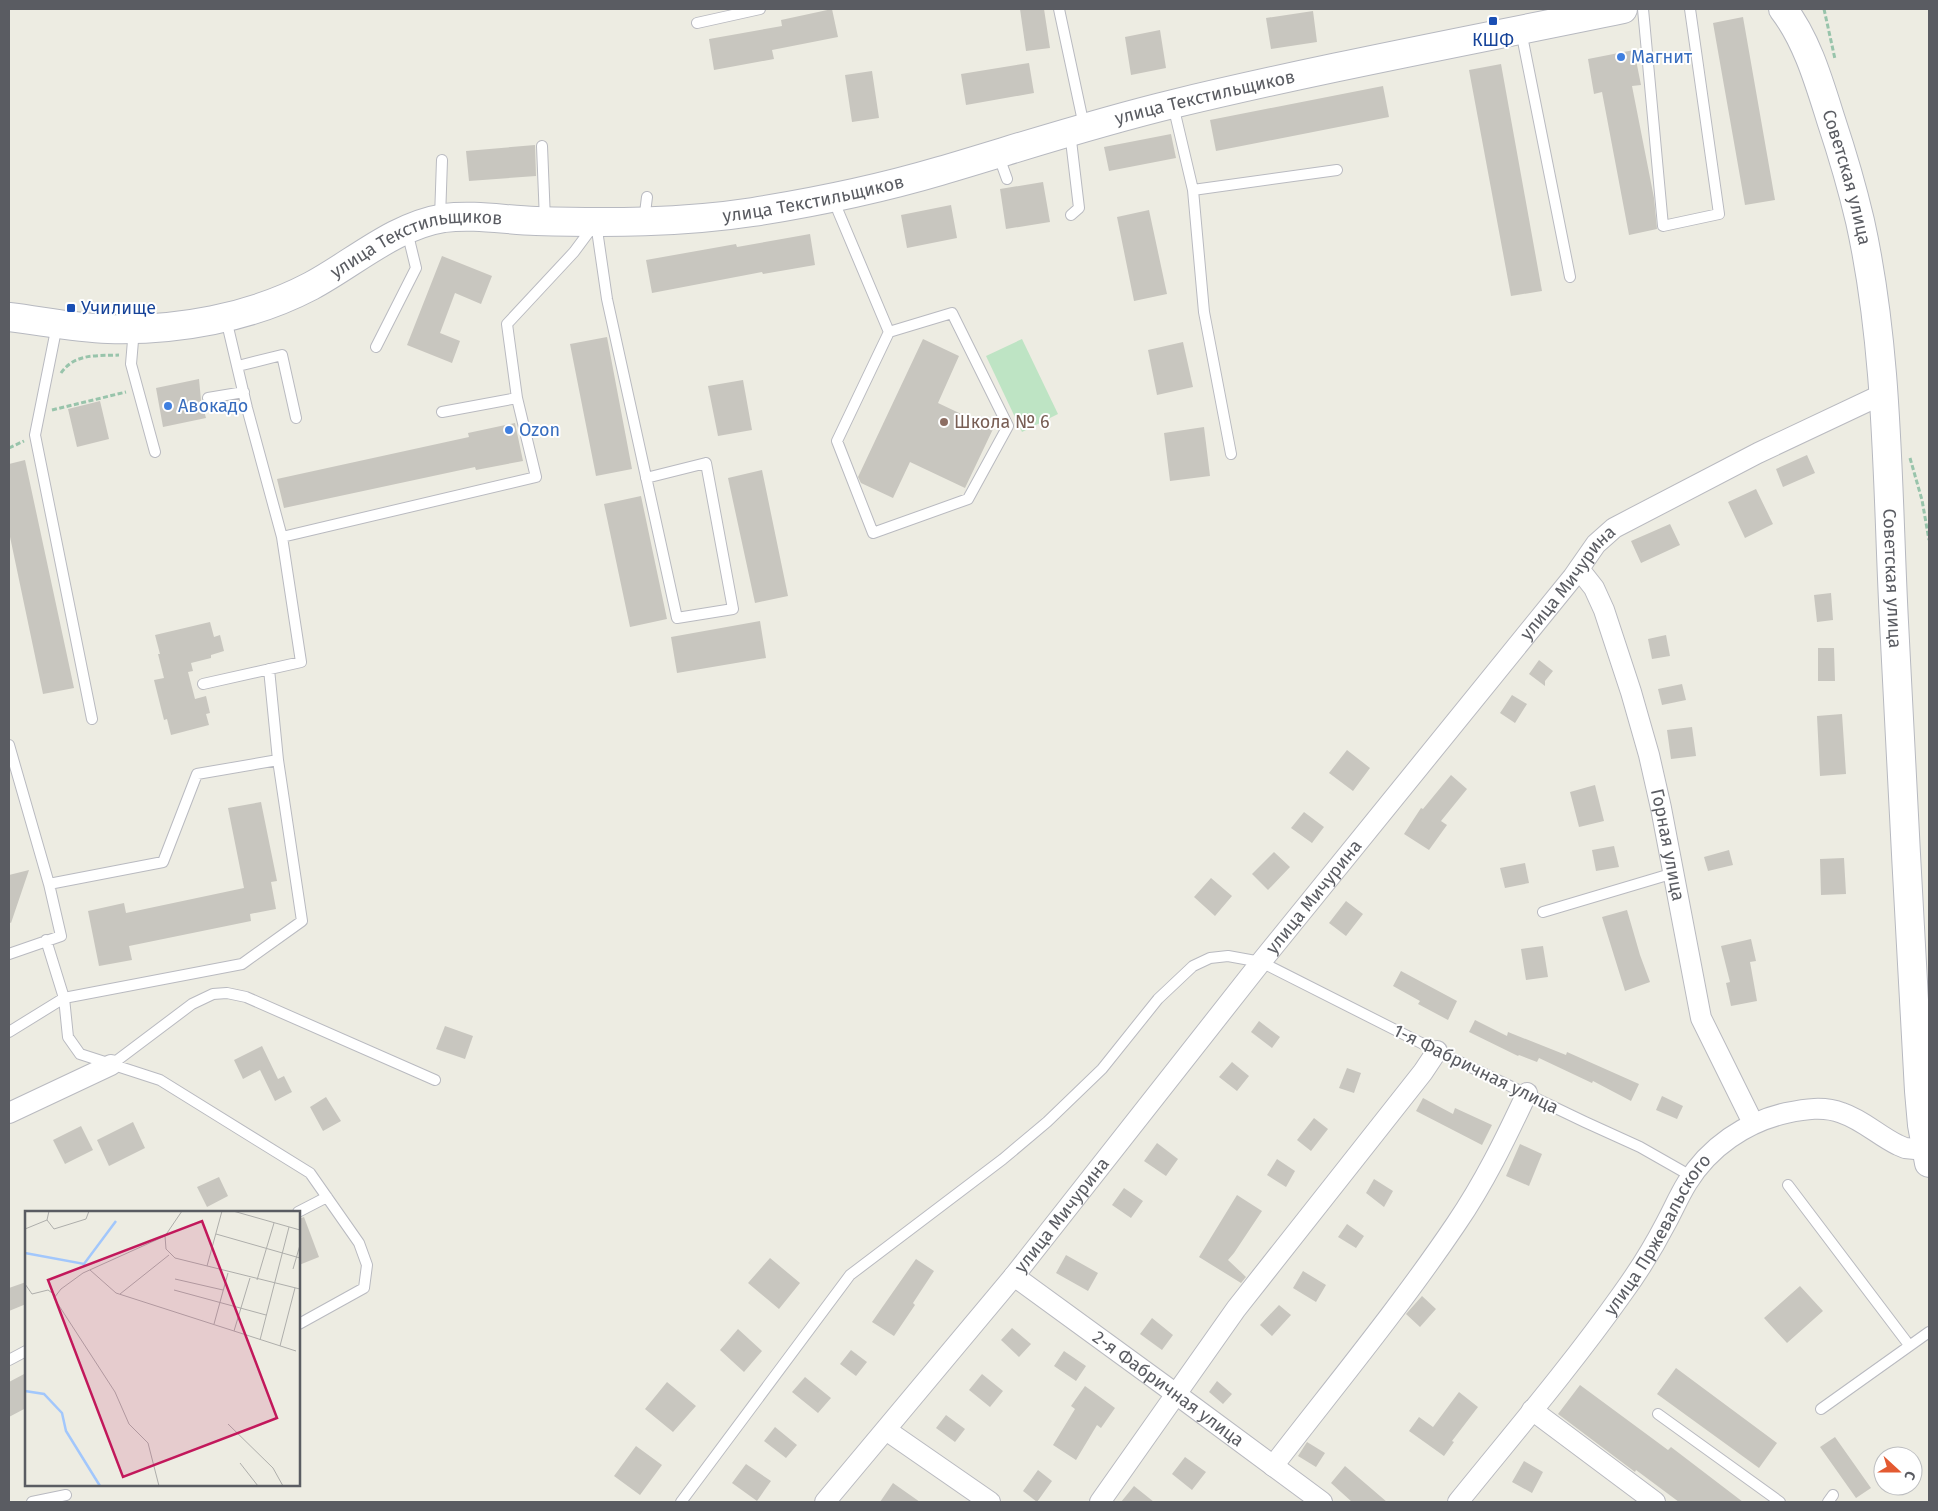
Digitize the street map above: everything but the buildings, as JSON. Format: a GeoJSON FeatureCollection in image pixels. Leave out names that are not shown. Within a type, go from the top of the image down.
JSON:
{"type":"FeatureCollection","features":[{"type":"Feature","properties":{"kind":"main road","name":"улица Текстильщиков"},"geometry":{"type":"LineString","coordinates":[[9,317],[100,328],[134,328],[187,324],[226,318],[281,300],[309,287],[382,242],[407,230],[440,219],[470,217],[596,222],[646,209],[736,214],[835,197],[897,183],[1077,129],[1173,104],[1382,58],[1623,9]]}},
{"type":"Feature","properties":{"kind":"main road","name":"Советская улица"},"geometry":{"type":"LineString","coordinates":[[1783,9],[1792,20],[1800,36],[1839,145],[1858,211],[1875,312],[1883,394],[1918,1075],[1927,1156]]}},
{"type":"Feature","properties":{"kind":"street","name":"улица Мичурина"},"geometry":{"type":"LineString","coordinates":[[824,1502],[1014,1276],[1261,962],[1580,569],[1601,538],[1624,522],[1758,453],[1883,394]]}},
{"type":"Feature","properties":{"kind":"street","name":"Горная улица"},"geometry":{"type":"LineString","coordinates":[[1580,569],[1594,588],[1601,604],[1636,708],[1658,790],[1701,1018],[1753,1123]]}},
{"type":"Feature","properties":{"kind":"street"},"geometry":{"type":"LineString","coordinates":[[1100,1502],[1250,1291],[1423,1072],[1437,1051]]}},
{"type":"Feature","properties":{"kind":"street"},"geometry":{"type":"LineString","coordinates":[[9,1112],[111,1065]]}},
{"type":"Feature","properties":{"kind":"street"},"geometry":{"type":"LineString","coordinates":[[1272,1466],[1360,1354],[1457,1223],[1503,1144],[1527,1094]]}},
{"type":"Feature","properties":{"kind":"street","name":"улица Пржевальского"},"geometry":{"type":"LineString","coordinates":[[1458,1502],[1623,1293],[1659,1236],[1691,1176],[1722,1144],[1753,1123],[1798,1111],[1817,1109],[1832,1110],[1858,1120],[1898,1145],[1927,1156]]}},
{"type":"Feature","properties":{"kind":"street","name":"2-я Фабричная улица"},"geometry":{"type":"LineString","coordinates":[[1014,1276],[1322,1502]]}},
{"type":"Feature","properties":{"kind":"street"},"geometry":{"type":"LineString","coordinates":[[1532,1410],[1655,1502]]}},
{"type":"Feature","properties":{"kind":"street"},"geometry":{"type":"LineString","coordinates":[[886,1430],[990,1502]]}},
{"type":"Feature","properties":{"kind":"lane"},"geometry":{"type":"LineString","coordinates":[[697,23],[760,9]]}},
{"type":"Feature","properties":{"kind":"lane"},"geometry":{"type":"LineString","coordinates":[[1059,9],[1077,129],[1078,208],[1071,216]]}},
{"type":"Feature","properties":{"kind":"lane"},"geometry":{"type":"LineString","coordinates":[[1642,9],[1664,226],[1719,214],[1690,9]]}},
{"type":"Feature","properties":{"kind":"lane"},"geometry":{"type":"LineString","coordinates":[[1521,30],[1570,276]]}},
{"type":"Feature","properties":{"kind":"lane"},"geometry":{"type":"LineString","coordinates":[[1173,104],[1193,190],[1204,312],[1231,454]]}},
{"type":"Feature","properties":{"kind":"lane"},"geometry":{"type":"LineString","coordinates":[[542,146],[546,221]]}},
{"type":"Feature","properties":{"kind":"lane"},"geometry":{"type":"LineString","coordinates":[[997,154],[1007,179]]}},
{"type":"Feature","properties":{"kind":"lane"},"geometry":{"type":"LineString","coordinates":[[440,219],[442,160]]}},
{"type":"Feature","properties":{"kind":"lane"},"geometry":{"type":"LineString","coordinates":[[1193,190],[1338,170]]}},
{"type":"Feature","properties":{"kind":"lane"},"geometry":{"type":"LineString","coordinates":[[835,197],[838,211],[889,332],[837,441],[873,533],[968,499],[1008,426],[952,313],[889,332]]}},
{"type":"Feature","properties":{"kind":"lane"},"geometry":{"type":"LineString","coordinates":[[282,538],[536,477],[517,398],[507,324],[574,252],[596,222]]}},
{"type":"Feature","properties":{"kind":"lane"},"geometry":{"type":"LineString","coordinates":[[596,222],[607,299],[646,478],[677,618],[733,609],[706,463],[646,478]]}},
{"type":"Feature","properties":{"kind":"lane"},"geometry":{"type":"LineString","coordinates":[[376,347],[416,268],[407,230]]}},
{"type":"Feature","properties":{"kind":"lane"},"geometry":{"type":"LineString","coordinates":[[203,684],[301,662],[282,538],[226,318]]}},
{"type":"Feature","properties":{"kind":"lane"},"geometry":{"type":"LineString","coordinates":[[58,324],[35,435],[92,719]]}},
{"type":"Feature","properties":{"kind":"lane"},"geometry":{"type":"LineString","coordinates":[[134,328],[131,364],[155,452]]}},
{"type":"Feature","properties":{"kind":"lane"},"geometry":{"type":"LineString","coordinates":[[238,366],[282,355],[296,418]]}},
{"type":"Feature","properties":{"kind":"lane"},"geometry":{"type":"LineString","coordinates":[[208,398],[244,392]]}},
{"type":"Feature","properties":{"kind":"lane"},"geometry":{"type":"LineString","coordinates":[[442,412],[517,398]]}},
{"type":"Feature","properties":{"kind":"lane"},"geometry":{"type":"LineString","coordinates":[[9,1032],[64,998],[242,964],[302,921],[278,760],[269,669]]}},
{"type":"Feature","properties":{"kind":"lane"},"geometry":{"type":"LineString","coordinates":[[9,745],[49,884],[61,936],[9,954]]}},
{"type":"Feature","properties":{"kind":"lane"},"geometry":{"type":"LineString","coordinates":[[49,884],[163,862],[197,774],[278,760]]}},
{"type":"Feature","properties":{"kind":"lane"},"geometry":{"type":"LineString","coordinates":[[1543,912],[1674,873]]}},
{"type":"Feature","properties":{"kind":"lane"},"geometry":{"type":"LineString","coordinates":[[46,940],[64,998],[68,1037],[80,1054],[160,1080],[310,1173],[359,1243],[367,1265],[364,1288],[300,1323]]}},
{"type":"Feature","properties":{"kind":"lane","name":"1-я Фабричная улица"},"geometry":{"type":"LineString","coordinates":[[681,1502],[850,1275],[1003,1159],[1047,1122],[1092,1080],[1148,1011],[1193,966],[1202,961],[1218,956],[1240,957],[1261,962],[1437,1051],[1640,1147],[1691,1176]]}},
{"type":"Feature","properties":{"kind":"lane"},"geometry":{"type":"LineString","coordinates":[[111,1065],[192,1004],[213,994],[228,993],[246,997],[435,1080]]}},
{"type":"Feature","properties":{"kind":"lane"},"geometry":{"type":"LineString","coordinates":[[1788,1185],[1909,1346]]}},
{"type":"Feature","properties":{"kind":"lane"},"geometry":{"type":"LineString","coordinates":[[300,1211],[327,1197]]}},
{"type":"Feature","properties":{"kind":"lane"},"geometry":{"type":"LineString","coordinates":[[1821,1409],[1929,1332]]}},
{"type":"Feature","properties":{"kind":"lane"},"geometry":{"type":"LineString","coordinates":[[9,1360],[25,1352]]}},
{"type":"Feature","properties":{"kind":"lane"},"geometry":{"type":"LineString","coordinates":[[1658,1414],[1780,1502]]}},
{"type":"Feature","properties":{"kind":"lane"},"geometry":{"type":"LineString","coordinates":[[32,1502],[66,1495]]}},
{"type":"Feature","properties":{"kind":"path"},"geometry":{"type":"LineString","coordinates":[[42,400],[67,365],[76,359],[88,356],[132,355]]}},
{"type":"Feature","properties":{"kind":"path"},"geometry":{"type":"LineString","coordinates":[[40,414],[138,389]]}},
{"type":"Feature","properties":{"kind":"green space"},"geometry":{"type":"Polygon","coordinates":[[[1022,339],[1058,414],[1022,432],[986,356],[1022,339]]]}},
{"type":"Feature","properties":{"kind":"place","name":"КШФ"},"geometry":{"type":"Point","coordinates":[1493,21]}},
{"type":"Feature","properties":{"kind":"place","name":"Магнит"},"geometry":{"type":"Point","coordinates":[1621,57]}},
{"type":"Feature","properties":{"kind":"place","name":"Училище"},"geometry":{"type":"Point","coordinates":[71,308]}},
{"type":"Feature","properties":{"kind":"place","name":"Авокадо"},"geometry":{"type":"Point","coordinates":[168,406]}},
{"type":"Feature","properties":{"kind":"place","name":"Школа № 6"},"geometry":{"type":"Point","coordinates":[944,422]}},
{"type":"Feature","properties":{"kind":"place","name":"Ozon"},"geometry":{"type":"Point","coordinates":[509,430]}}]}
